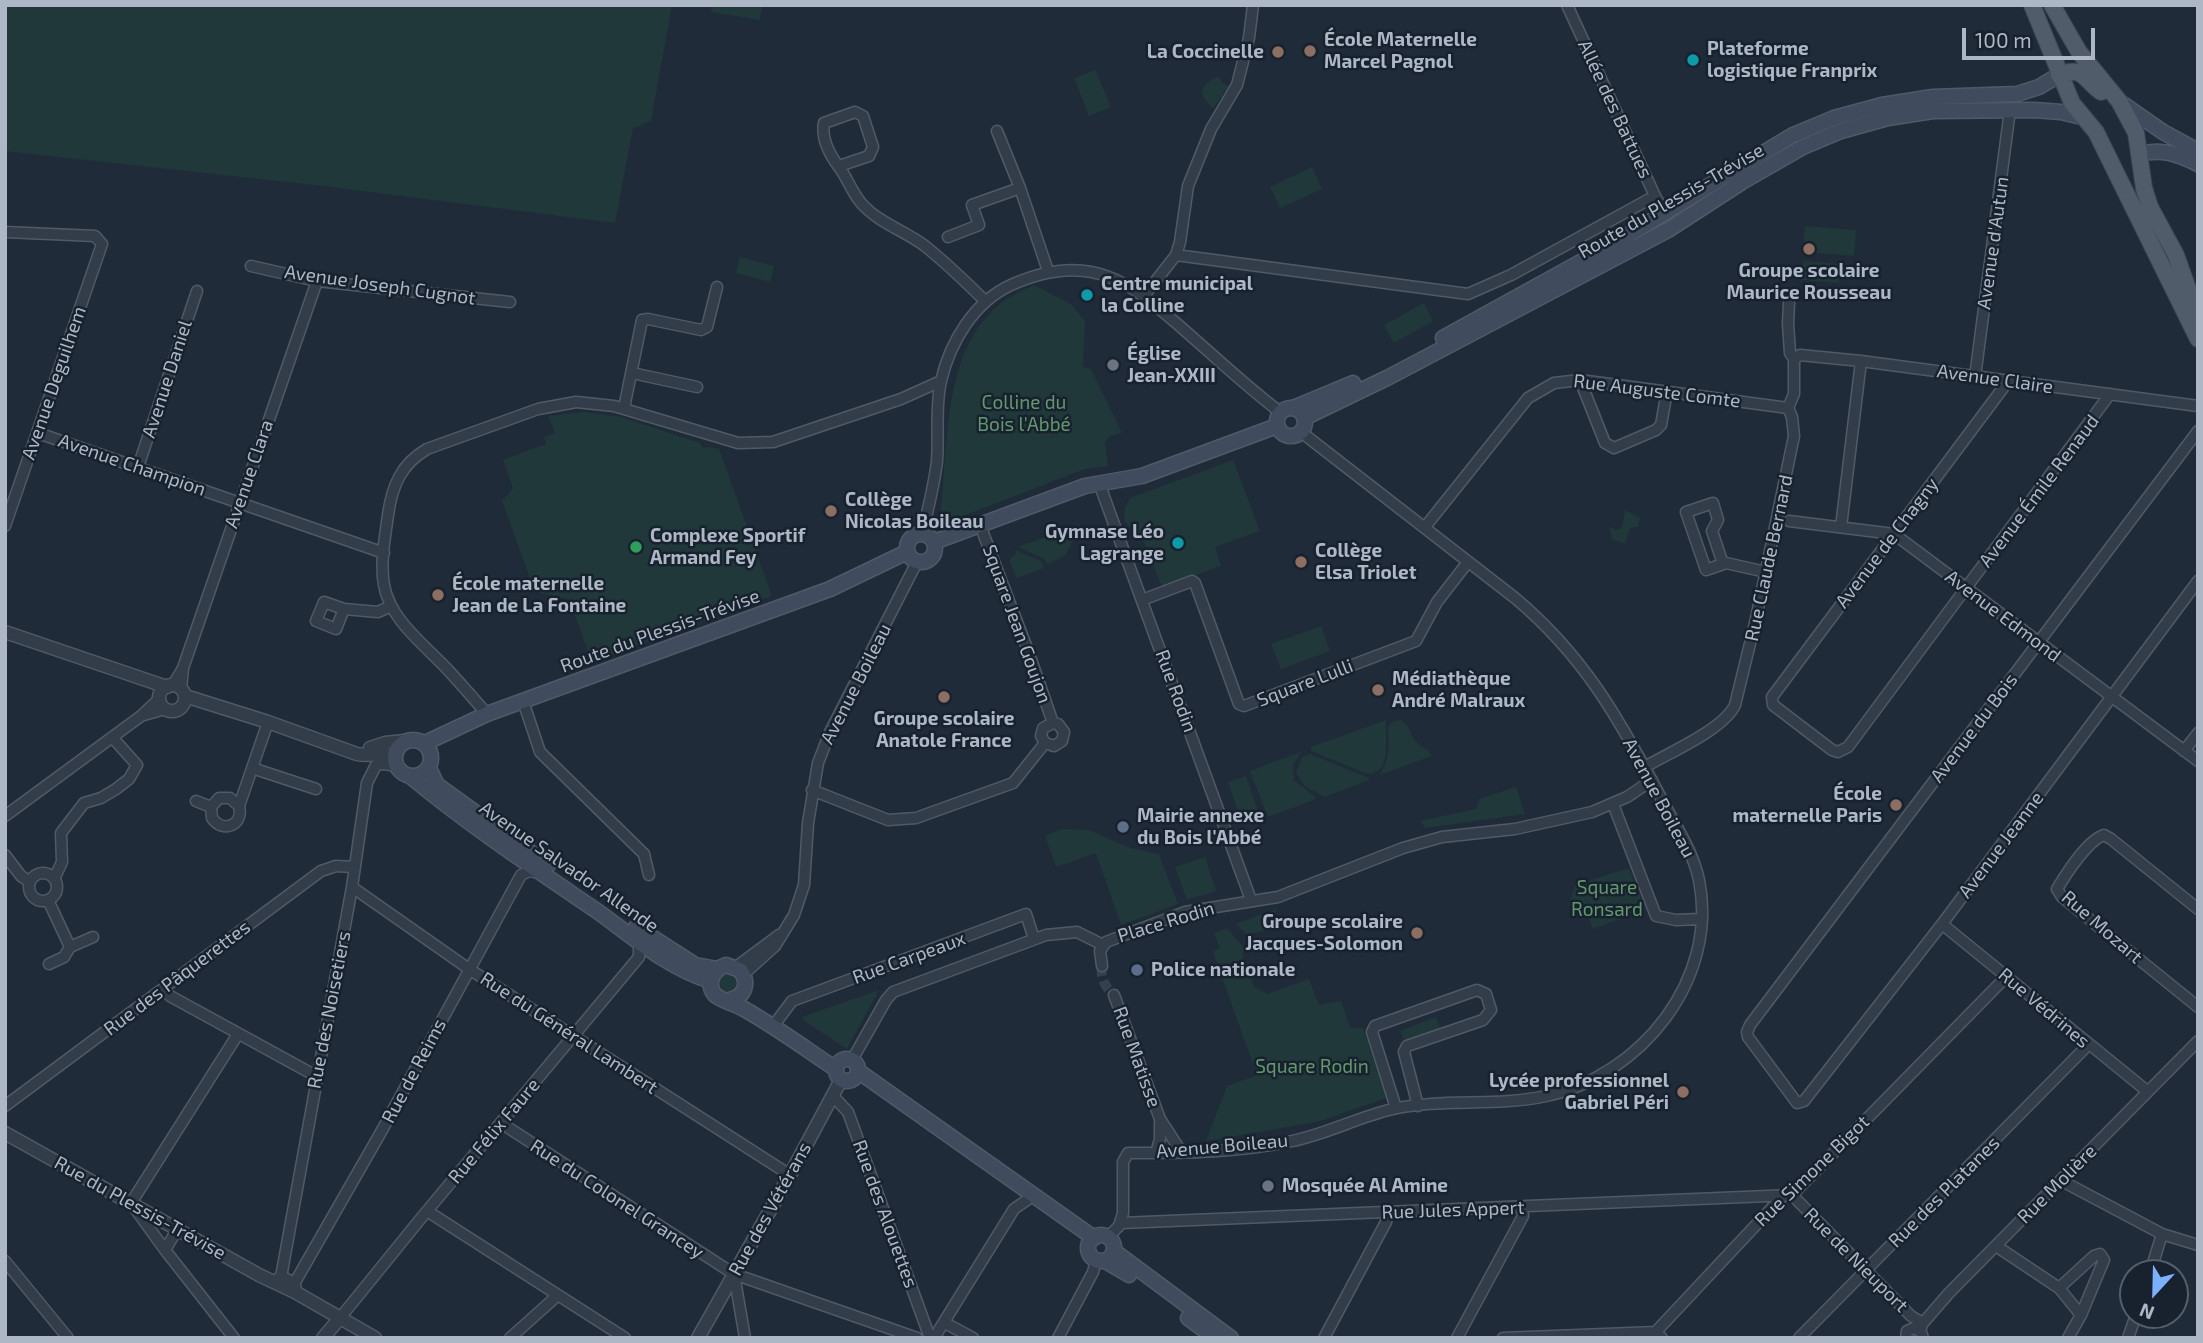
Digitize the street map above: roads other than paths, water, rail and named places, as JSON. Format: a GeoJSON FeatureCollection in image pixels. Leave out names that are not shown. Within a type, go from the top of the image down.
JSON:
{"type":"FeatureCollection","features":[{"type":"Feature","properties":{"kind":"main road"},"geometry":{"type":"LineString","coordinates":[[2032,5],[2072,103],[2096,132],[2117,152],[2129,156],[2152,151],[2171,152],[2198,164]]}},
{"type":"Feature","properties":{"kind":"main road"},"geometry":{"type":"LineString","coordinates":[[2052,5],[2079,52],[2119,101],[2136,133],[2140,173],[2150,207],[2176,255],[2198,317]]}},
{"type":"Feature","properties":{"kind":"main road"},"geometry":{"type":"LineString","coordinates":[[2059,75],[2071,70],[2077,71],[2098,91],[2119,101],[2163,132],[2198,151]]}},
{"type":"Feature","properties":{"kind":"main road","name":"Route du Plessis-Trévise"},"geometry":{"type":"LineString","coordinates":[[928,538],[980,525],[1085,486],[1142,476],[1283,416],[1428,346],[1608,247],[1793,135],[1834,118],[1882,105],[1933,97],[2003,96],[2027,92],[2059,75]]}},
{"type":"Feature","properties":{"kind":"main road","name":"Route du Plessis-Trévise"},"geometry":{"type":"LineString","coordinates":[[1303,425],[1674,226],[1803,147],[1841,131],[1888,118],[1933,111],[2061,112],[2082,117]]}},
{"type":"Feature","properties":{"kind":"main road"},"geometry":{"type":"LineString","coordinates":[[2096,132],[2198,340]]}},
{"type":"Feature","properties":{"kind":"main road"},"geometry":{"type":"LineString","coordinates":[[1300,411],[1303,425],[1289,437],[1281,434],[1283,416],[1300,411]]}},
{"type":"Feature","properties":{"kind":"main road"},"geometry":{"type":"LineString","coordinates":[[928,538],[935,548],[933,557],[925,562],[912,557],[910,539],[928,538]]}},
{"type":"Feature","properties":{"kind":"main road","name":"Route du Plessis-Trévise"},"geometry":{"type":"LineString","coordinates":[[425,743],[487,714],[912,557]]}},
{"type":"Feature","properties":{"kind":"main road"},"geometry":{"type":"LineString","coordinates":[[415,739],[425,743],[432,757],[429,768],[421,775],[410,776],[396,762],[396,751],[405,741],[415,739]]}},
{"type":"Feature","properties":{"kind":"main road"},"geometry":{"type":"LineString","coordinates":[[429,768],[437,785],[601,904],[714,975]]}},
{"type":"Feature","properties":{"kind":"main road","name":"Avenue Salvador Allende"},"geometry":{"type":"LineString","coordinates":[[410,776],[543,874],[639,940],[696,977],[714,975]]}},
{"type":"Feature","properties":{"kind":"main road"},"geometry":{"type":"LineString","coordinates":[[714,975],[726,965],[740,970],[746,979],[744,991],[735,999],[729,1000]]}},
{"type":"Feature","properties":{"kind":"main road"},"geometry":{"type":"LineString","coordinates":[[714,975],[716,995],[729,1000],[847,1070],[1027,1200],[1101,1249],[1122,1269],[1215,1338]]}},
{"type":"Feature","properties":{"kind":"main road"},"geometry":{"type":"LineString","coordinates":[[744,991],[753,1004],[1231,1338]]}},
{"type":"Feature","properties":{"kind":"street"},"geometry":{"type":"LineString","coordinates":[[1143,297],[1176,255],[1188,186],[1211,129],[1237,85],[1249,38],[1253,5]]}},
{"type":"Feature","properties":{"kind":"street","name":"Allée des Battues"},"geometry":{"type":"LineString","coordinates":[[1567,5],[1655,197],[1665,213]]}},
{"type":"Feature","properties":{"kind":"street","name":"Avenue d'Autun"},"geometry":{"type":"LineString","coordinates":[[1975,377],[2010,110]]}},
{"type":"Feature","properties":{"kind":"street"},"geometry":{"type":"LineString","coordinates":[[839,166],[869,156],[873,147],[863,116],[855,112],[824,123],[822,132],[833,162],[839,166],[851,190],[864,206],[926,247],[985,301]]}},
{"type":"Feature","properties":{"kind":"street"},"geometry":{"type":"LineString","coordinates":[[998,131],[1048,271]]}},
{"type":"Feature","properties":{"kind":"street"},"geometry":{"type":"LineString","coordinates":[[948,237],[979,225],[972,205],[1020,188]]}},
{"type":"Feature","properties":{"kind":"street"},"geometry":{"type":"LineString","coordinates":[[1176,255],[1468,294],[1511,275],[1655,197]]}},
{"type":"Feature","properties":{"kind":"street"},"geometry":{"type":"LineString","coordinates":[[1665,213],[1663,221],[1674,226]]}},
{"type":"Feature","properties":{"kind":"street","name":"Avenue Deguilhem"},"geometry":{"type":"LineString","coordinates":[[5,232],[95,236],[102,244],[5,526]]}},
{"type":"Feature","properties":{"kind":"street","name":"Avenue Joseph Cugnot"},"geometry":{"type":"LineString","coordinates":[[251,266],[317,281],[510,302]]}},
{"type":"Feature","properties":{"kind":"street"},"geometry":{"type":"LineString","coordinates":[[928,538],[937,460],[941,381],[960,335],[975,311],[985,301],[1005,288],[1048,271],[1097,273],[1116,280],[1143,297],[1283,416]]}},
{"type":"Feature","properties":{"kind":"street","name":"Avenue Clara"},"geometry":{"type":"LineString","coordinates":[[171,696],[317,281]]}},
{"type":"Feature","properties":{"kind":"street"},"geometry":{"type":"LineString","coordinates":[[624,408],[642,320],[701,330],[707,327],[717,287]]}},
{"type":"Feature","properties":{"kind":"street","name":"Avenue Daniel"},"geometry":{"type":"LineString","coordinates":[[138,467],[197,291]]}},
{"type":"Feature","properties":{"kind":"street","name":"Rue Claude Bernard"},"geometry":{"type":"LineString","coordinates":[[1645,767],[1719,725],[1731,713],[1748,653],[1794,436],[1788,408],[1794,394],[1789,303]]}},
{"type":"Feature","properties":{"kind":"street","name":"Avenue Claire"},"geometry":{"type":"LineString","coordinates":[[1794,359],[1800,355],[1861,361],[2198,406]]}},
{"type":"Feature","properties":{"kind":"street"},"geometry":{"type":"LineString","coordinates":[[1841,527],[1861,361]]}},
{"type":"Feature","properties":{"kind":"street"},"geometry":{"type":"LineString","coordinates":[[632,373],[697,387]]}},
{"type":"Feature","properties":{"kind":"street"},"geometry":{"type":"LineString","coordinates":[[1580,380],[1605,443],[1614,448],[1656,430],[1661,425],[1667,391]]}},
{"type":"Feature","properties":{"kind":"street","name":"Rue Auguste Comte"},"geometry":{"type":"LineString","coordinates":[[1424,527],[1528,398],[1554,383],[1580,380],[1788,408]]}},
{"type":"Feature","properties":{"kind":"street"},"geometry":{"type":"LineString","coordinates":[[487,714],[398,618],[383,583],[392,492],[415,456],[427,449],[538,409],[576,402],[624,408],[738,443],[773,442],[901,399],[941,381]]}},
{"type":"Feature","properties":{"kind":"street","name":"Avenue de Chagny"},"geometry":{"type":"LineString","coordinates":[[1838,752],[1773,705],[1772,697],[2003,388],[2005,381]]}},
{"type":"Feature","properties":{"kind":"street","name":"Avenue Émile Renaud"},"geometry":{"type":"LineString","coordinates":[[1838,752],[1847,747],[2110,394]]}},
{"type":"Feature","properties":{"kind":"street","name":"Avenue Boileau"},"geometry":{"type":"LineString","coordinates":[[1121,1223],[1124,1157],[1128,1153],[1182,1153],[1292,1141],[1395,1108],[1509,1103],[1576,1086],[1611,1068],[1653,1035],[1674,1008],[1696,957],[1701,919],[1699,881],[1693,858],[1645,767],[1596,685],[1566,646],[1539,618],[1424,527],[1303,425]]}},
{"type":"Feature","properties":{"kind":"street","name":"Avenue du Bois"},"geometry":{"type":"LineString","coordinates":[[1797,1103],[1748,1037],[1746,1032],[1750,1025],[2198,431]]}},
{"type":"Feature","properties":{"kind":"street","name":"Avenue Champion"},"geometry":{"type":"LineString","coordinates":[[38,433],[384,553]]}},
{"type":"Feature","properties":{"kind":"street","name":"Rue Rodin"},"geometry":{"type":"LineString","coordinates":[[1099,483],[1251,900]]}},
{"type":"Feature","properties":{"kind":"street"},"geometry":{"type":"LineString","coordinates":[[1723,564],[1712,531],[1718,520],[1713,503],[1686,512],[1706,570],[1723,564],[1766,572]]}},
{"type":"Feature","properties":{"kind":"street","name":"Avenue Edmond"},"geometry":{"type":"LineString","coordinates":[[1789,521],[1894,534],[2198,761]]}},
{"type":"Feature","properties":{"kind":"street","name":"Square Jean Goujon"},"geometry":{"type":"LineString","coordinates":[[980,525],[1053,723]]}},
{"type":"Feature","properties":{"kind":"street","name":"Avenue Boileau"},"geometry":{"type":"LineString","coordinates":[[740,970],[775,946],[801,900],[817,763],[912,557]]}},
{"type":"Feature","properties":{"kind":"street","name":"Square Lulli"},"geometry":{"type":"LineString","coordinates":[[1142,600],[1192,581],[1195,583],[1239,704],[1244,706],[1416,641],[1437,602],[1468,562]]}},
{"type":"Feature","properties":{"kind":"street","name":"Avenue Jeanne"},"geometry":{"type":"LineString","coordinates":[[1797,1103],[1804,1101],[1942,924],[2198,581]]}},
{"type":"Feature","properties":{"kind":"street"},"geometry":{"type":"LineString","coordinates":[[344,610],[378,612],[391,606]]}},
{"type":"Feature","properties":{"kind":"street"},"geometry":{"type":"LineString","coordinates":[[5,632],[143,680],[190,705],[213,704],[365,755],[383,752],[396,762]]}},
{"type":"Feature","properties":{"kind":"street"},"geometry":{"type":"LineString","coordinates":[[5,816],[171,696]]}},
{"type":"Feature","properties":{"kind":"street"},"geometry":{"type":"LineString","coordinates":[[523,701],[540,752],[644,853],[649,875]]}},
{"type":"Feature","properties":{"kind":"street"},"geometry":{"type":"LineString","coordinates":[[239,806],[230,798],[219,798],[211,807],[210,813],[215,823],[226,827],[236,822],[268,722]]}},
{"type":"Feature","properties":{"kind":"street","name":"Square Jean Goujon"},"geometry":{"type":"LineString","coordinates":[[1053,723],[1062,727],[1062,741],[1054,746],[1045,743],[1041,732],[1045,726],[1053,723]]}},
{"type":"Feature","properties":{"kind":"street"},"geometry":{"type":"LineString","coordinates":[[2184,751],[2198,733]]}},
{"type":"Feature","properties":{"kind":"street"},"geometry":{"type":"LineString","coordinates":[[54,879],[62,862],[61,833],[84,803],[101,798],[116,789],[142,765],[112,737]]}},
{"type":"Feature","properties":{"kind":"street"},"geometry":{"type":"LineString","coordinates":[[349,749],[366,749],[405,741]]}},
{"type":"Feature","properties":{"kind":"street","name":"Square Jean Goujon"},"geometry":{"type":"LineString","coordinates":[[812,790],[888,820],[916,817],[1013,783],[1045,743]]}},
{"type":"Feature","properties":{"kind":"street","name":"Rue des Noisetiers"},"geometry":{"type":"LineString","coordinates":[[278,1279],[285,1256],[352,887],[367,783],[376,765],[396,762]]}},
{"type":"Feature","properties":{"kind":"street"},"geometry":{"type":"LineString","coordinates":[[252,768],[316,789]]}},
{"type":"Feature","properties":{"kind":"street","name":"Place Rodin"},"geometry":{"type":"LineString","coordinates":[[1102,965],[1099,953],[1103,945],[1115,937],[1185,912],[1278,897],[1413,845],[1442,837],[1545,824],[1613,804],[1652,780]]}},
{"type":"Feature","properties":{"kind":"street"},"geometry":{"type":"LineString","coordinates":[[196,801],[211,807]]}},
{"type":"Feature","properties":{"kind":"street"},"geometry":{"type":"LineString","coordinates":[[1613,804],[1656,916],[1668,919],[1701,919]]}},
{"type":"Feature","properties":{"kind":"street","name":"Rue Mozart"},"geometry":{"type":"LineString","coordinates":[[2198,909],[2104,835],[2096,838],[2057,888],[2062,897],[2198,1006]]}},
{"type":"Feature","properties":{"kind":"street"},"geometry":{"type":"LineString","coordinates":[[5,855],[21,876],[30,882]]}},
{"type":"Feature","properties":{"kind":"street","name":"Rue des Pâquerettes"},"geometry":{"type":"LineString","coordinates":[[5,1106],[321,872],[336,866],[354,867]]}},
{"type":"Feature","properties":{"kind":"street","name":"Rue de Reims"},"geometry":{"type":"LineString","coordinates":[[295,1288],[521,875],[529,871],[543,874]]}},
{"type":"Feature","properties":{"kind":"street"},"geometry":{"type":"LineString","coordinates":[[43,873],[54,879],[56,893],[48,900],[33,897],[29,887],[37,874],[43,873]]}},
{"type":"Feature","properties":{"kind":"street","name":"Rue du Général Lambert"},"geometry":{"type":"LineString","coordinates":[[352,887],[469,969],[790,1175]]}},
{"type":"Feature","properties":{"kind":"street"},"geometry":{"type":"LineString","coordinates":[[48,900],[70,947]]}},
{"type":"Feature","properties":{"kind":"street","name":"Rue Carpeaux"},"geometry":{"type":"LineString","coordinates":[[777,1021],[792,1001],[1026,915],[1034,939]]}},
{"type":"Feature","properties":{"kind":"street","name":"Rue Védrines"},"geometry":{"type":"LineString","coordinates":[[1942,924],[2147,1091]]}},
{"type":"Feature","properties":{"kind":"street","name":"Rue Carpeaux"},"geometry":{"type":"LineString","coordinates":[[847,1070],[891,993],[1046,935],[1077,932],[1103,945]]}},
{"type":"Feature","properties":{"kind":"street"},"geometry":{"type":"LineString","coordinates":[[49,964],[64,957],[70,947],[93,937]]}},
{"type":"Feature","properties":{"kind":"street","name":"Rue Félix Faure"},"geometry":{"type":"LineString","coordinates":[[340,1318],[639,957],[639,940]]}},
{"type":"Feature","properties":{"kind":"street","name":"Rue Simone Bigot"},"geometry":{"type":"LineString","coordinates":[[1656,1336],[1788,1195],[2006,977]]}},
{"type":"Feature","properties":{"kind":"street"},"geometry":{"type":"LineString","coordinates":[[163,989],[170,996],[316,1076]]}},
{"type":"Feature","properties":{"kind":"street"},"geometry":{"type":"LineString","coordinates":[[1395,1108],[1372,1032],[1375,1026],[1477,990],[1486,994],[1491,1010],[1483,1020],[1407,1046],[1404,1052],[1418,1106]]}},
{"type":"Feature","properties":{"kind":"street","name":"Rue Matisse"},"geometry":{"type":"LineString","coordinates":[[1114,995],[1160,1119]]}},
{"type":"Feature","properties":{"kind":"street"},"geometry":{"type":"LineString","coordinates":[[234,1338],[131,1203],[238,1034]]}},
{"type":"Feature","properties":{"kind":"street","name":"Rue Molière"},"geometry":{"type":"LineString","coordinates":[[1906,1338],[1909,1329],[1922,1330],[1996,1246],[2198,1041]]}},
{"type":"Feature","properties":{"kind":"street","name":"Rue des Platanes"},"geometry":{"type":"LineString","coordinates":[[1799,1338],[2088,1045]]}},
{"type":"Feature","properties":{"kind":"street","name":"Rue des Vétérans"},"geometry":{"type":"LineString","coordinates":[[698,1338],[847,1070]]}},
{"type":"Feature","properties":{"kind":"street","name":"Rue des Alouettes"},"geometry":{"type":"LineString","coordinates":[[832,1095],[848,1112],[932,1338]]}},
{"type":"Feature","properties":{"kind":"street"},"geometry":{"type":"LineString","coordinates":[[1156,1153],[1160,1139],[1160,1119]]}},
{"type":"Feature","properties":{"kind":"street"},"geometry":{"type":"LineString","coordinates":[[1160,1119],[1182,1153]]}},
{"type":"Feature","properties":{"kind":"street","name":"Rue du Colonel Grancey"},"geometry":{"type":"LineString","coordinates":[[501,1123],[734,1274],[917,1338]]}},
{"type":"Feature","properties":{"kind":"street","name":"Rue du Plessis-Trévise"},"geometry":{"type":"LineString","coordinates":[[5,1133],[259,1275],[278,1279],[284,1288],[295,1288],[375,1338]]}},
{"type":"Feature","properties":{"kind":"street"},"geometry":{"type":"LineString","coordinates":[[2062,1181],[2162,1234],[2196,1242]]}},
{"type":"Feature","properties":{"kind":"street","name":"Rue Jules Appert"},"geometry":{"type":"LineString","coordinates":[[1121,1223],[1788,1195]]}},
{"type":"Feature","properties":{"kind":"street","name":"Rue de Nieuport"},"geometry":{"type":"LineString","coordinates":[[1788,1195],[1866,1270],[1922,1330]]}},
{"type":"Feature","properties":{"kind":"street"},"geometry":{"type":"LineString","coordinates":[[932,1338],[945,1323],[1014,1209],[1027,1200]]}},
{"type":"Feature","properties":{"kind":"street"},"geometry":{"type":"LineString","coordinates":[[1461,1336],[1523,1216],[1522,1207]]}},
{"type":"Feature","properties":{"kind":"street"},"geometry":{"type":"LineString","coordinates":[[427,1211],[625,1338]]}},
{"type":"Feature","properties":{"kind":"street"},"geometry":{"type":"LineString","coordinates":[[1324,1338],[1386,1222],[1388,1213]]}},
{"type":"Feature","properties":{"kind":"street"},"geometry":{"type":"LineString","coordinates":[[1058,1338],[1093,1272],[1101,1249],[1121,1223]]}},
{"type":"Feature","properties":{"kind":"street"},"geometry":{"type":"LineString","coordinates":[[165,1250],[177,1230]]}},
{"type":"Feature","properties":{"kind":"street"},"geometry":{"type":"LineString","coordinates":[[2154,1259],[2162,1234]]}},
{"type":"Feature","properties":{"kind":"street"},"geometry":{"type":"LineString","coordinates":[[1996,1246],[2059,1288],[2081,1315]]}},
{"type":"Feature","properties":{"kind":"street"},"geometry":{"type":"LineString","coordinates":[[2059,1288],[2094,1256],[2100,1254],[2104,1260],[2081,1315],[2068,1338]]}},
{"type":"Feature","properties":{"kind":"street"},"geometry":{"type":"LineString","coordinates":[[285,1256],[307,1264]]}},
{"type":"Feature","properties":{"kind":"street"},"geometry":{"type":"LineString","coordinates":[[5,1261],[68,1338]]}},
{"type":"Feature","properties":{"kind":"street"},"geometry":{"type":"LineString","coordinates":[[734,1274],[745,1338]]}},
{"type":"Feature","properties":{"kind":"street"},"geometry":{"type":"LineString","coordinates":[[510,1338],[558,1295]]}},
{"type":"Feature","properties":{"kind":"street"},"geometry":{"type":"LineString","coordinates":[[323,1338],[340,1318]]}},
{"type":"Feature","properties":{"kind":"street"},"geometry":{"type":"LineString","coordinates":[[945,1323],[973,1338]]}},
{"type":"Feature","properties":{"kind":"street"},"geometry":{"type":"LineString","coordinates":[[1503,1338],[1656,1336]]}},
{"type":"Feature","properties":{"kind":"tunnel"},"geometry":{"type":"LineString","coordinates":[[1102,966],[1104,982],[1114,995]]}},
{"type":"Feature","properties":{"kind":"place","name":"École Maternelle Marcel Pagnol"},"geometry":{"type":"Point","coordinates":[1310,51]}},
{"type":"Feature","properties":{"kind":"place","name":"La Coccinelle"},"geometry":{"type":"Point","coordinates":[1278,52]}},
{"type":"Feature","properties":{"kind":"place","name":"Plateforme logistique Franprix"},"geometry":{"type":"Point","coordinates":[1693,60]}},
{"type":"Feature","properties":{"kind":"place","name":"Groupe scolaire Maurice Rousseau"},"geometry":{"type":"Point","coordinates":[1809,249]}},
{"type":"Feature","properties":{"kind":"place","name":"Centre municipal la Colline"},"geometry":{"type":"Point","coordinates":[1087,295]}},
{"type":"Feature","properties":{"kind":"place","name":"Église Jean-XXIII"},"geometry":{"type":"Point","coordinates":[1113,365]}},
{"type":"Feature","properties":{"kind":"place","name":"Collège Nicolas Boileau"},"geometry":{"type":"Point","coordinates":[831,511]}},
{"type":"Feature","properties":{"kind":"place","name":"Gymnase Léo Lagrange"},"geometry":{"type":"Point","coordinates":[1178,543]}},
{"type":"Feature","properties":{"kind":"place","name":"Complexe Sportif Armand Fey"},"geometry":{"type":"Point","coordinates":[636,547]}},
{"type":"Feature","properties":{"kind":"place","name":"Collège Elsa Triolet"},"geometry":{"type":"Point","coordinates":[1301,562]}},
{"type":"Feature","properties":{"kind":"place","name":"École maternelle Jean de La Fontaine"},"geometry":{"type":"Point","coordinates":[438,595]}},
{"type":"Feature","properties":{"kind":"place","name":"Médiathèque André Malraux"},"geometry":{"type":"Point","coordinates":[1378,690]}},
{"type":"Feature","properties":{"kind":"place","name":"Groupe scolaire Anatole France"},"geometry":{"type":"Point","coordinates":[944,697]}},
{"type":"Feature","properties":{"kind":"place","name":"École maternelle Paris"},"geometry":{"type":"Point","coordinates":[1896,805]}},
{"type":"Feature","properties":{"kind":"place","name":"Mairie annexe du Bois l'Abbé"},"geometry":{"type":"Point","coordinates":[1123,827]}},
{"type":"Feature","properties":{"kind":"place","name":"Groupe scolaire Jacques-Solomon"},"geometry":{"type":"Point","coordinates":[1417,933]}},
{"type":"Feature","properties":{"kind":"place","name":"Police nationale"},"geometry":{"type":"Point","coordinates":[1137,970]}},
{"type":"Feature","properties":{"kind":"place","name":"Lycée professionnel Gabriel Péri"},"geometry":{"type":"Point","coordinates":[1683,1092]}},
{"type":"Feature","properties":{"kind":"place","name":"Mosquée Al Amine"},"geometry":{"type":"Point","coordinates":[1268,1186]}},
{"type":"Feature","properties":{"kind":"park label","name":"Colline du Bois l'Abbé"},"geometry":{"type":"Point","coordinates":[1024,414]}},
{"type":"Feature","properties":{"kind":"park label","name":"Square Ronsard"},"geometry":{"type":"Point","coordinates":[1607,899]}},
{"type":"Feature","properties":{"kind":"park label","name":"Square Rodin"},"geometry":{"type":"Point","coordinates":[1312,1067]}}]}
